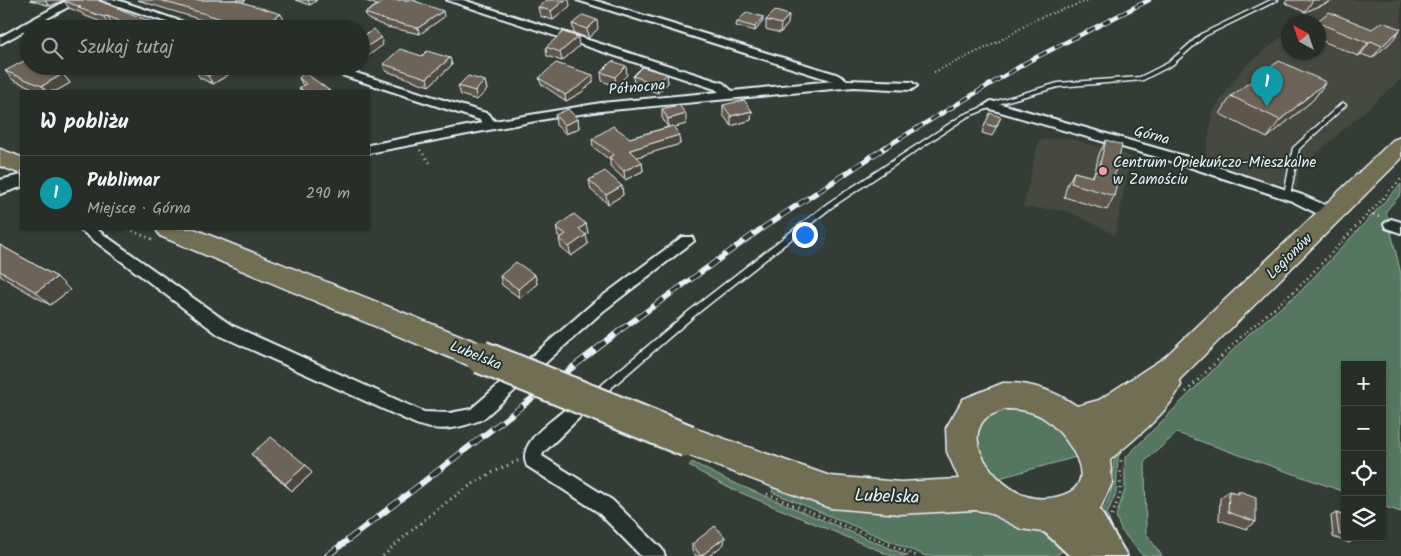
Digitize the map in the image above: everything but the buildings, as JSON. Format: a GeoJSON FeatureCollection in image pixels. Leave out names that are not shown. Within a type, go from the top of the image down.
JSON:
{"type":"FeatureCollection","features":[{"type":"Feature","properties":{"kind":"highway","name":"Legionów"},"geometry":{"type":"LineString","coordinates":[[1072,422],[1108,411],[1176,366],[1401,145]]}},
{"type":"Feature","properties":{"kind":"highway"},"geometry":{"type":"LineString","coordinates":[[0,156],[20,166]]}},
{"type":"Feature","properties":{"kind":"highway","name":"Lubelska"},"geometry":{"type":"LineString","coordinates":[[171,230],[688,442],[774,484],[866,497],[900,498],[975,494],[992,496]]}},
{"type":"Feature","properties":{"kind":"highway","name":"Legionów"},"geometry":{"type":"LineString","coordinates":[[1108,454],[1155,399],[1176,366]]}},
{"type":"Feature","properties":{"kind":"highway"},"geometry":{"type":"LineString","coordinates":[[1008,396],[1034,399],[1054,408],[1072,422],[1085,438],[1108,454],[1083,502],[1067,511],[1048,515],[1019,510],[992,496],[976,480],[966,463],[961,444],[963,426],[971,411],[985,401],[1008,396]]}},
{"type":"Feature","properties":{"kind":"highway","name":"Lubelska"},"geometry":{"type":"LineString","coordinates":[[774,484],[909,482],[946,477],[959,470],[966,463]]}},
{"type":"Feature","properties":{"kind":"main road"},"geometry":{"type":"LineString","coordinates":[[0,187],[20,181]]}},
{"type":"Feature","properties":{"kind":"main road"},"geometry":{"type":"LineString","coordinates":[[1083,502],[1087,516],[1111,556]]}},
{"type":"Feature","properties":{"kind":"main road"},"geometry":{"type":"LineString","coordinates":[[1048,515],[1072,535],[1090,556]]}},
{"type":"Feature","properties":{"kind":"street"},"geometry":{"type":"LineString","coordinates":[[38,20],[76,0]]}},
{"type":"Feature","properties":{"kind":"street"},"geometry":{"type":"LineString","coordinates":[[106,0],[170,20]]}},
{"type":"Feature","properties":{"kind":"street"},"geometry":{"type":"LineString","coordinates":[[452,0],[719,86],[730,95]]}},
{"type":"Feature","properties":{"kind":"street"},"geometry":{"type":"LineString","coordinates":[[582,0],[832,76],[845,84]]}},
{"type":"Feature","properties":{"kind":"street"},"geometry":{"type":"LineString","coordinates":[[0,40],[20,29]]}},
{"type":"Feature","properties":{"kind":"street"},"geometry":{"type":"LineString","coordinates":[[349,75],[485,117],[491,126]]}},
{"type":"Feature","properties":{"kind":"street","name":"Północna"},"geometry":{"type":"LineString","coordinates":[[370,149],[601,107],[845,84],[911,86]]}},
{"type":"Feature","properties":{"kind":"street","name":"Górna"},"geometry":{"type":"LineString","coordinates":[[991,105],[1179,159],[1308,202],[1331,214]]}},
{"type":"Feature","properties":{"kind":"street"},"geometry":{"type":"LineString","coordinates":[[87,230],[129,258],[225,330],[422,419],[443,423],[460,421],[477,414],[597,308],[687,241]]}},
{"type":"Feature","properties":{"kind":"street"},"geometry":{"type":"LineString","coordinates":[[574,412],[542,439],[532,455],[533,460],[616,514],[655,556]]}},
{"type":"Feature","properties":{"kind":"lane"},"geometry":{"type":"LineString","coordinates":[[600,392],[691,314],[830,205],[956,121],[991,105],[1058,85],[1141,78],[1170,64],[1186,48],[1203,36],[1275,0]]}},
{"type":"Feature","properties":{"kind":"lane"},"geometry":{"type":"LineString","coordinates":[[1287,195],[1296,148],[1343,105]]}},
{"type":"Feature","properties":{"kind":"path"},"geometry":{"type":"LineString","coordinates":[[934,72],[998,42],[1036,19],[1090,0]]}},
{"type":"Feature","properties":{"kind":"path"},"geometry":{"type":"LineString","coordinates":[[420,145],[420,152],[431,164]]}},
{"type":"Feature","properties":{"kind":"path"},"geometry":{"type":"LineString","coordinates":[[1181,398],[1248,330],[1300,286],[1401,179]]}},
{"type":"Feature","properties":{"kind":"path"},"geometry":{"type":"LineString","coordinates":[[1369,212],[1391,224]]}},
{"type":"Feature","properties":{"kind":"path"},"geometry":{"type":"LineString","coordinates":[[1108,454],[1121,460],[1120,495],[1112,514],[1112,521]]}},
{"type":"Feature","properties":{"kind":"path"},"geometry":{"type":"LineString","coordinates":[[383,556],[423,519],[450,498],[504,466],[532,455]]}},
{"type":"Feature","properties":{"kind":"path"},"geometry":{"type":"LineString","coordinates":[[774,484],[917,556]]}},
{"type":"Feature","properties":{"kind":"shaded area"},"geometry":{"type":"Polygon","coordinates":[[[1291,0],[1401,0],[1401,79],[1299,169],[1297,189],[1278,183],[1268,185],[1204,165],[1213,111],[1243,68],[1281,38],[1281,60],[1326,60],[1326,15],[1310,15],[1281,3],[1291,0]]]}},
{"type":"Feature","properties":{"kind":"shaded area"},"geometry":{"type":"Polygon","coordinates":[[[1064,137],[1131,156],[1115,235],[1068,211],[1023,207],[1039,140],[1064,137]]]}},
{"type":"Feature","properties":{"kind":"green space"},"geometry":{"type":"Polygon","coordinates":[[[1401,184],[1401,194],[1386,211],[1401,274],[1401,512],[1386,507],[1386,361],[1341,361],[1341,491],[1177,433],[1145,461],[1146,533],[1162,556],[1143,556],[1121,530],[1116,516],[1125,490],[1125,458],[1250,333],[1302,290],[1401,184]]]}},
{"type":"Feature","properties":{"kind":"green space"},"geometry":{"type":"Polygon","coordinates":[[[1021,407],[1051,418],[1080,456],[992,480],[975,447],[980,427],[992,412],[1021,407]]]}},
{"type":"Feature","properties":{"kind":"green space"},"geometry":{"type":"Polygon","coordinates":[[[1127,444],[1118,457],[1116,493],[1107,514],[1112,528],[1105,531],[1101,513],[1111,490],[1115,452],[1127,444]]]}},
{"type":"Feature","properties":{"kind":"green space"},"geometry":{"type":"Polygon","coordinates":[[[692,462],[727,480],[908,556],[892,556],[727,487],[689,466],[692,462]]]}},
{"type":"Feature","properties":{"kind":"green space"},"geometry":{"type":"Polygon","coordinates":[[[773,488],[801,496],[954,506],[992,512],[1019,527],[1048,533],[1065,550],[1054,556],[926,556],[772,492],[773,488]]]}},
{"type":"Feature","properties":{"kind":"railway"},"geometry":{"type":"LineString","coordinates":[[884,148],[1029,61],[1149,0]]}},
{"type":"Feature","properties":{"kind":"railway"},"geometry":{"type":"LineString","coordinates":[[619,331],[761,229],[886,147]]}},
{"type":"Feature","properties":{"kind":"railway"},"geometry":{"type":"LineString","coordinates":[[327,556],[621,330]]}},
{"type":"Feature","properties":{"kind":"place","name":"Publimar"},"geometry":{"type":"Point","coordinates":[1267,107]}},
{"type":"Feature","properties":{"kind":"place","name":"Centrum Opiekuńczo-Mieszkalne w Zamościu"},"geometry":{"type":"Point","coordinates":[1103,171]}}]}
